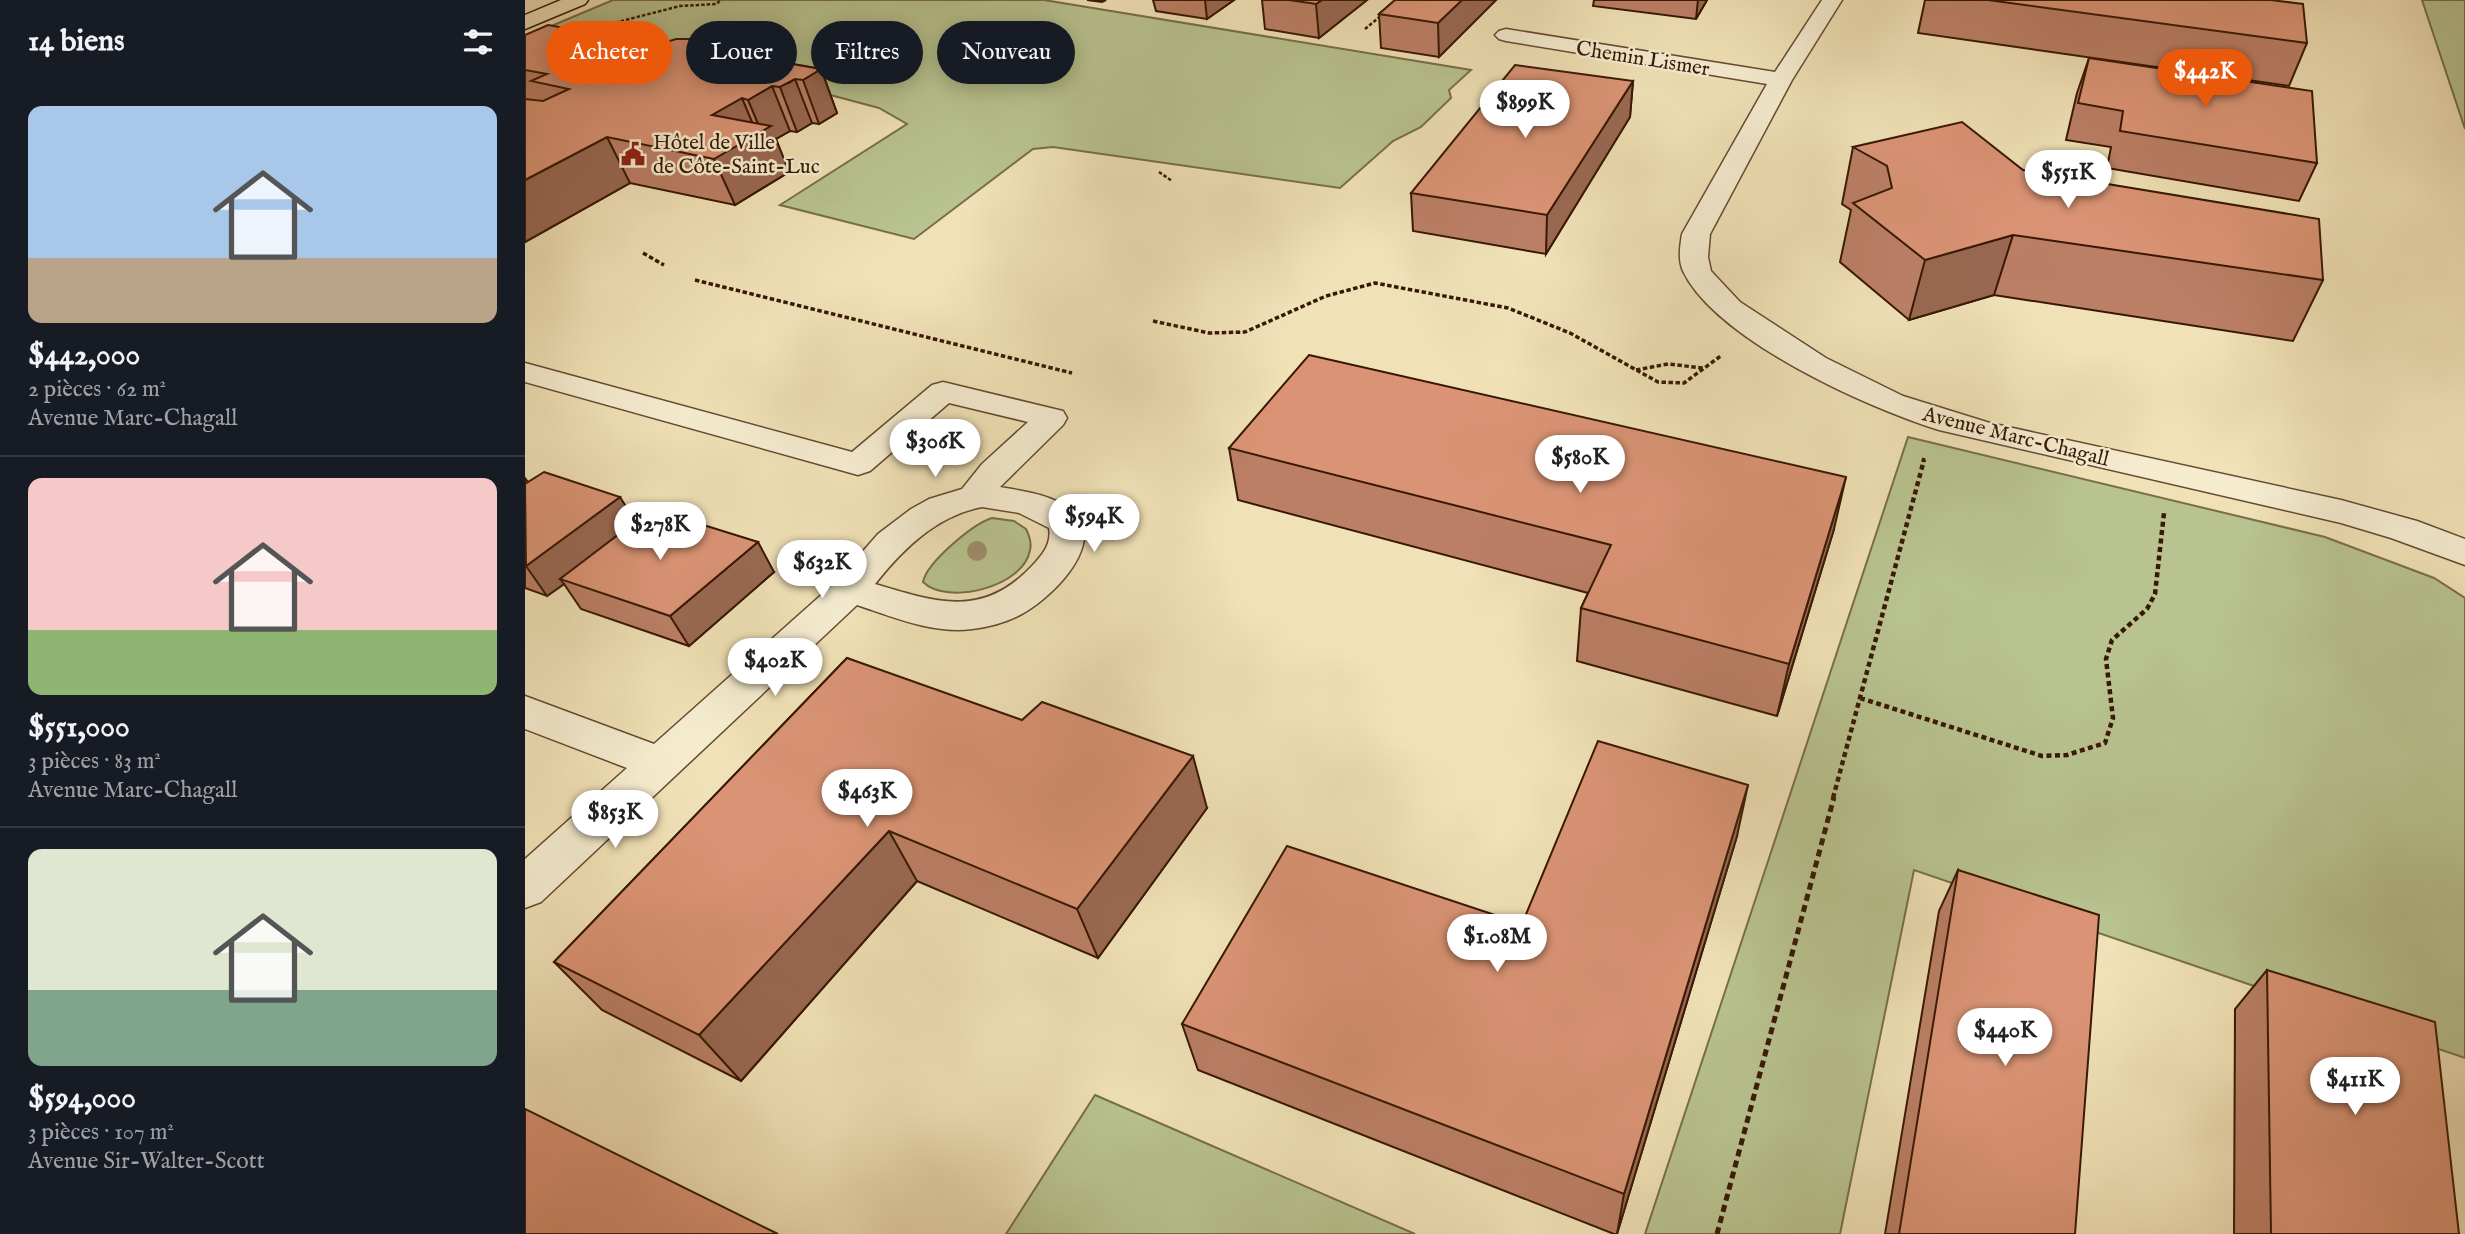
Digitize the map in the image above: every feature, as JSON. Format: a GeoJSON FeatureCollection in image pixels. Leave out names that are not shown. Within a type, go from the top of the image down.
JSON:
{"type":"FeatureCollection","features":[{"type":"Feature","properties":{"kind":"main road"},"geometry":{"type":"LineString","coordinates":[[525,23],[578,0]]}},
{"type":"Feature","properties":{"kind":"street","name":"Avenue Marc-Chagall"},"geometry":{"type":"LineString","coordinates":[[1832,0],[1781,80],[1696,234],[1693,253],[1698,272],[1729,309],[1764,333],[1857,386],[1893,403],[1935,417],[1993,434],[2356,516],[2428,536],[2465,553]]}},
{"type":"Feature","properties":{"kind":"street","name":"Chemin Lismer"},"geometry":{"type":"LineString","coordinates":[[1506,36],[1781,80]]}},
{"type":"Feature","properties":{"kind":"street"},"geometry":{"type":"LineString","coordinates":[[525,372],[858,464],[943,391],[1051,418],[994,472],[974,497]]}},
{"type":"Feature","properties":{"kind":"street"},"geometry":{"type":"LineString","coordinates":[[525,888],[850,590],[868,565],[920,519],[945,505],[974,497],[1001,498],[1042,509],[1056,515],[1067,526],[1068,540],[1065,550],[1046,574],[1024,594],[992,612],[953,616],[850,590]]}},
{"type":"Feature","properties":{"kind":"street"},"geometry":{"type":"LineString","coordinates":[[525,712],[659,763]]}},
{"type":"Feature","properties":{"kind":"path"},"geometry":{"type":"LineString","coordinates":[[624,21],[680,6],[717,4],[720,0]]}},
{"type":"Feature","properties":{"kind":"path"},"geometry":{"type":"LineString","coordinates":[[1365,29],[1391,7]]}},
{"type":"Feature","properties":{"kind":"path"},"geometry":{"type":"LineString","coordinates":[[1159,172],[1172,181]]}},
{"type":"Feature","properties":{"kind":"path"},"geometry":{"type":"LineString","coordinates":[[643,253],[664,265]]}},
{"type":"Feature","properties":{"kind":"path"},"geometry":{"type":"LineString","coordinates":[[695,280],[1072,373]]}},
{"type":"Feature","properties":{"kind":"path"},"geometry":{"type":"LineString","coordinates":[[1153,321],[1228,335],[1245,332],[1347,289],[1375,283],[1508,308],[1570,333],[1658,382],[1684,383],[1731,348]]}},
{"type":"Feature","properties":{"kind":"path"},"geometry":{"type":"LineString","coordinates":[[1635,370],[1668,364],[1704,368]]}},
{"type":"Feature","properties":{"kind":"path"},"geometry":{"type":"LineString","coordinates":[[1717,1234],[1935,417]]}},
{"type":"Feature","properties":{"kind":"path"},"geometry":{"type":"LineString","coordinates":[[1860,698],[2042,757],[2067,755],[2105,743],[2113,718],[2106,659],[2112,640],[2147,609],[2155,594],[2168,472]]}},
{"type":"Feature","properties":{"kind":"green space"},"geometry":{"type":"Polygon","coordinates":[[[613,0],[1044,0],[1471,70],[1449,90],[1451,98],[1421,127],[1393,141],[1340,188],[1053,147],[1033,149],[914,239],[780,205],[907,124],[879,108],[782,84],[797,84],[797,21],[686,21],[686,65],[672,63],[672,21],[563,21],[613,0]]]}},
{"type":"Feature","properties":{"kind":"green space"},"geometry":{"type":"Polygon","coordinates":[[[2422,0],[2465,0],[2465,129],[2422,0]]]}},
{"type":"Feature","properties":{"kind":"green space"},"geometry":{"type":"Polygon","coordinates":[[[546,28],[546,38],[530,35],[546,28]]]}},
{"type":"Feature","properties":{"kind":"green space"},"geometry":{"type":"Polygon","coordinates":[[[1908,437],[2325,537],[2434,578],[2465,598],[2465,1058],[1914,870],[1840,1234],[1645,1234],[1908,437]]]}},
{"type":"Feature","properties":{"kind":"green space"},"geometry":{"type":"Polygon","coordinates":[[[992,518],[1014,521],[1026,529],[1028,534],[1030,550],[1025,563],[1014,574],[1000,583],[966,592],[934,589],[923,582],[933,564],[952,545],[992,518]]]}},
{"type":"Feature","properties":{"kind":"green space"},"geometry":{"type":"Polygon","coordinates":[[[1095,1095],[1415,1234],[1006,1234],[1095,1095]]]}},
{"type":"Feature","properties":{"kind":"building"},"geometry":{"type":"Polygon","coordinates":[[[1289,0],[1322,0],[1316,4],[1289,0]]]}},
{"type":"Feature","properties":{"kind":"building"},"geometry":{"type":"Polygon","coordinates":[[[1395,0],[1462,0],[1438,23],[1379,14],[1395,0]]]}},
{"type":"Feature","properties":{"kind":"building"},"geometry":{"type":"Polygon","coordinates":[[[1988,0],[2271,0],[2303,4],[2307,43],[1988,0]]]}},
{"type":"Feature","properties":{"kind":"building"},"geometry":{"type":"Polygon","coordinates":[[[546,26],[546,74],[525,70],[525,35],[546,26]]]}},
{"type":"Feature","properties":{"kind":"building"},"geometry":{"type":"Polygon","coordinates":[[[686,39],[686,84],[786,84],[780,87],[772,86],[748,100],[742,98],[712,115],[771,126],[714,159],[607,137],[525,180],[525,99],[543,101],[569,89],[531,81],[546,74],[546,84],[672,84],[672,40],[686,39]]]}},
{"type":"Feature","properties":{"kind":"building"},"geometry":{"type":"Polygon","coordinates":[[[2089,58],[2312,91],[2317,163],[2120,131],[2123,111],[2078,103],[2089,58]]]}},
{"type":"Feature","properties":{"kind":"building"},"geometry":{"type":"Polygon","coordinates":[[[797,65],[811,67],[811,75],[803,80],[797,79],[797,65]]]}},
{"type":"Feature","properties":{"kind":"building"},"geometry":{"type":"Polygon","coordinates":[[[1515,65],[1633,81],[1547,215],[1411,193],[1515,65]]]}},
{"type":"Feature","properties":{"kind":"building"},"geometry":{"type":"Polygon","coordinates":[[[1962,122],[2023,170],[2319,219],[2323,280],[2013,235],[1925,260],[1853,203],[1892,188],[1887,166],[1853,147],[1962,122]]]}},
{"type":"Feature","properties":{"kind":"building"},"geometry":{"type":"Polygon","coordinates":[[[1309,355],[1846,477],[1789,664],[1581,608],[1611,545],[1229,448],[1309,355]]]}},
{"type":"Feature","properties":{"kind":"building"},"geometry":{"type":"Polygon","coordinates":[[[544,472],[620,497],[526,566],[525,484],[544,472]]]}},
{"type":"Feature","properties":{"kind":"building"},"geometry":{"type":"Polygon","coordinates":[[[652,509],[758,542],[670,616],[560,579],[652,509]]]}},
{"type":"Feature","properties":{"kind":"building"},"geometry":{"type":"Polygon","coordinates":[[[847,658],[1022,720],[1042,702],[1193,756],[1077,909],[889,831],[699,1035],[554,962],[847,658]]]}},
{"type":"Feature","properties":{"kind":"building"},"geometry":{"type":"Polygon","coordinates":[[[1598,741],[1748,785],[1624,1194],[1182,1024],[1287,846],[1522,924],[1598,741]]]}},
{"type":"Feature","properties":{"kind":"building"},"geometry":{"type":"Polygon","coordinates":[[[1958,870],[2099,915],[2075,1234],[1899,1234],[1958,870]]]}},
{"type":"Feature","properties":{"kind":"building"},"geometry":{"type":"Polygon","coordinates":[[[2267,970],[2435,1022],[2459,1234],[2271,1234],[2267,970]]]}},
{"type":"Feature","properties":{"kind":"building"},"geometry":{"type":"Polygon","coordinates":[[[525,1109],[778,1234],[525,1234],[525,1109]]]}},
{"type":"Feature","properties":{"kind":"place","name":"Hôtel de Ville de Côte-Saint-Luc"},"geometry":{"type":"Point","coordinates":[633,154]}}]}
